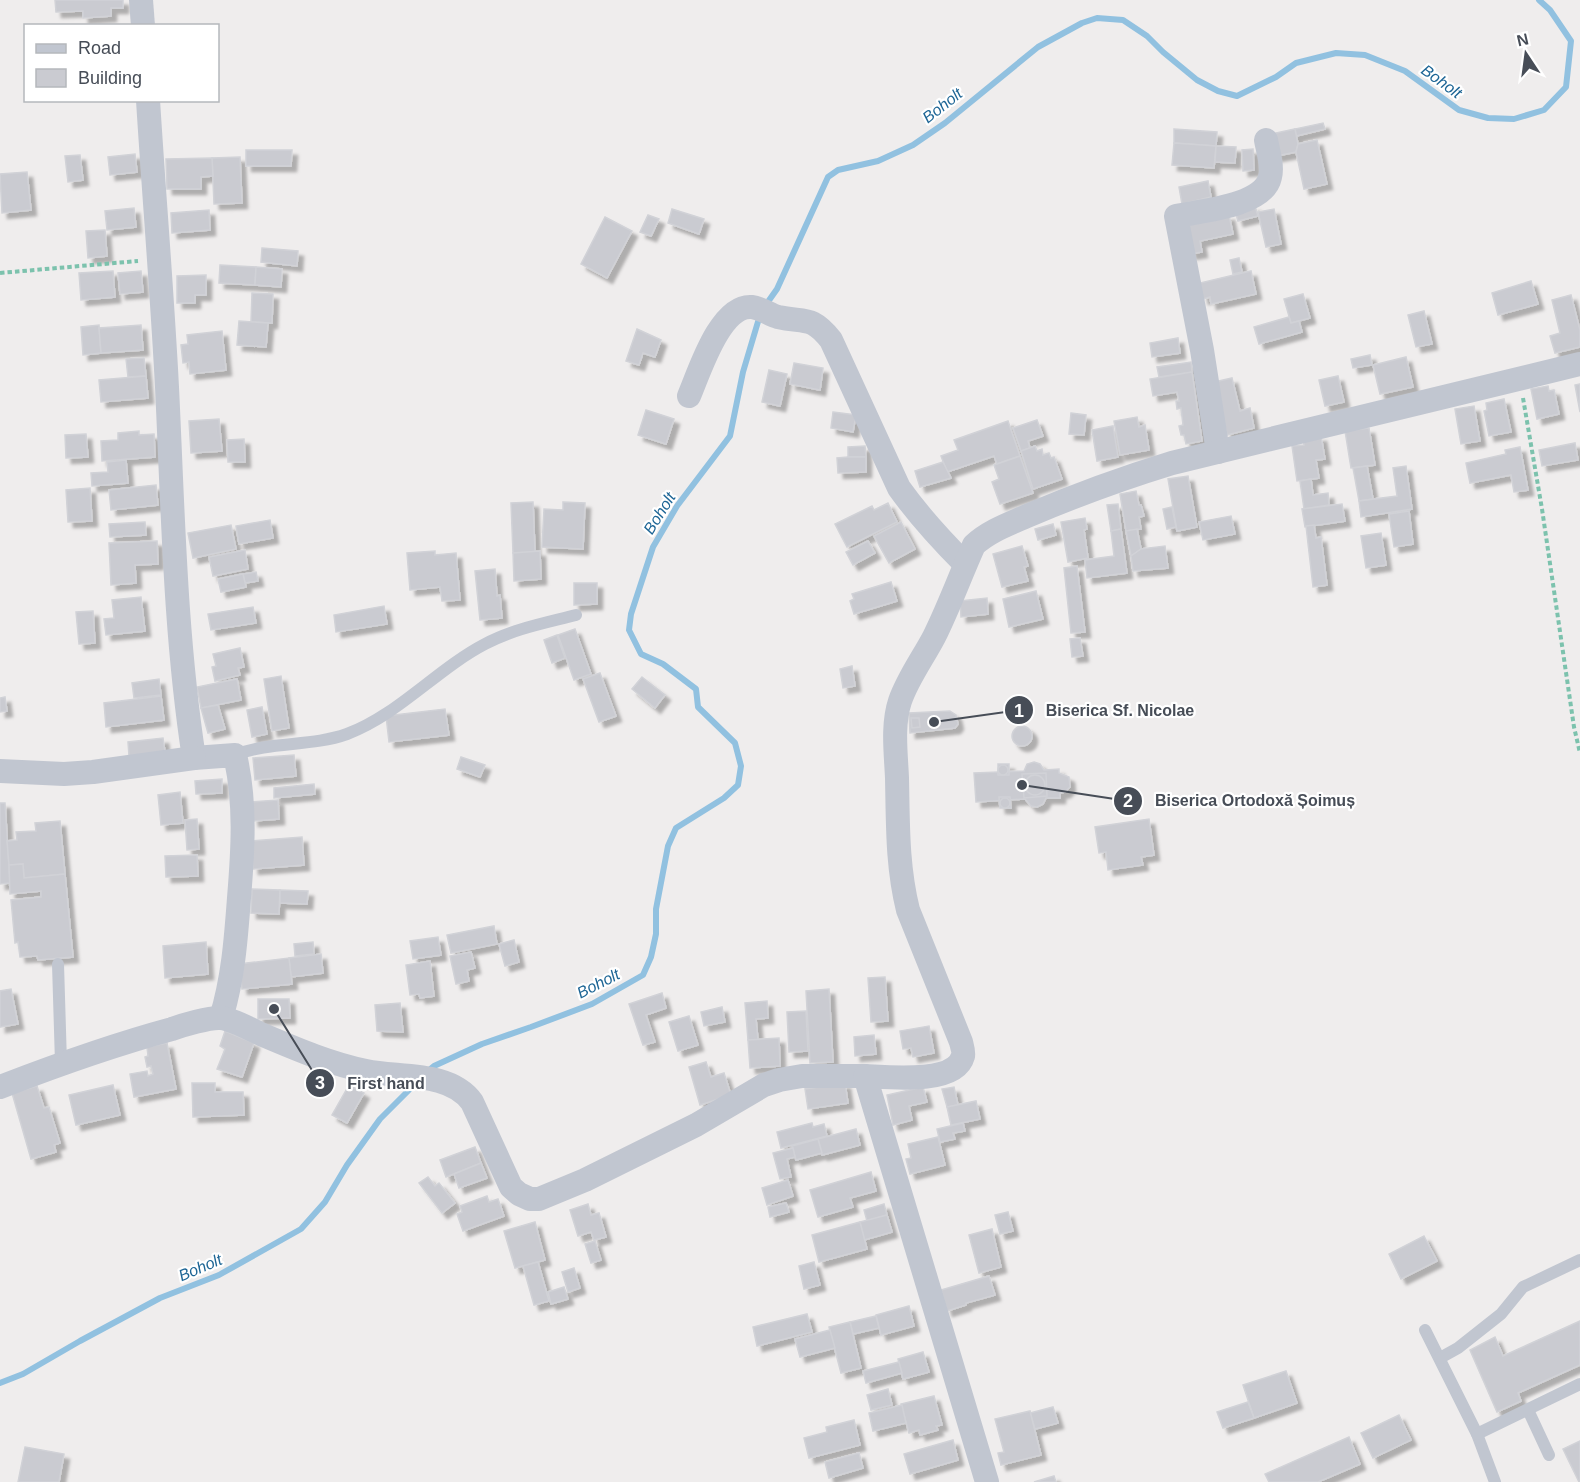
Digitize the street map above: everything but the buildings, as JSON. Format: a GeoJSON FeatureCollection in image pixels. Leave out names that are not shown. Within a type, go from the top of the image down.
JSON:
{"type":"FeatureCollection","features":[{"type":"Feature","properties":{"kind":"street"},"geometry":{"type":"LineString","coordinates":[[141,0],[142,24]]}},
{"type":"Feature","properties":{"kind":"street"},"geometry":{"type":"LineString","coordinates":[[148,102],[160,260],[181,646],[187,715],[194,758]]}},
{"type":"Feature","properties":{"kind":"street"},"geometry":{"type":"LineString","coordinates":[[1218,452],[1202,350],[1176,216],[1239,202],[1260,193],[1270,178],[1266,140]]}},
{"type":"Feature","properties":{"kind":"street"},"geometry":{"type":"LineString","coordinates":[[689,396],[724,321],[733,313],[742,309],[761,310],[778,317],[807,320],[824,331],[831,340],[899,488],[939,538],[965,564]]}},
{"type":"Feature","properties":{"kind":"street"},"geometry":{"type":"LineString","coordinates":[[0,1087],[61,1063],[148,1035],[221,1018],[313,1054],[365,1071],[414,1074],[459,1089],[472,1102],[511,1187],[530,1199],[539,1199],[585,1180],[696,1125],[764,1085],[779,1080],[802,1076],[902,1078],[941,1075],[951,1071],[963,1056],[962,1042],[908,910],[903,892],[900,869],[896,745],[900,703],[910,679],[949,606],[974,545],[993,531],[1106,485],[1172,463],[1580,364]]}},
{"type":"Feature","properties":{"kind":"street"},"geometry":{"type":"LineString","coordinates":[[0,771],[64,774],[235,755],[240,776],[243,813],[242,867],[230,988],[221,1018]]}},
{"type":"Feature","properties":{"kind":"street"},"geometry":{"type":"LineString","coordinates":[[865,1076],[987,1482]]}},
{"type":"Feature","properties":{"kind":"lane"},"geometry":{"type":"LineString","coordinates":[[235,755],[252,748],[309,742],[346,734],[404,701],[484,645],[512,632],[576,615]]}},
{"type":"Feature","properties":{"kind":"lane"},"geometry":{"type":"LineString","coordinates":[[58,964],[61,1063]]}},
{"type":"Feature","properties":{"kind":"lane"},"geometry":{"type":"LineString","coordinates":[[1440,1358],[1458,1348],[1501,1314],[1523,1287],[1580,1260]]}},
{"type":"Feature","properties":{"kind":"lane"},"geometry":{"type":"LineString","coordinates":[[1425,1330],[1477,1434],[1495,1482]]}},
{"type":"Feature","properties":{"kind":"lane"},"geometry":{"type":"LineString","coordinates":[[1477,1434],[1580,1384]]}},
{"type":"Feature","properties":{"kind":"lane"},"geometry":{"type":"LineString","coordinates":[[1528,1410],[1549,1455]]}},
{"type":"Feature","properties":{"kind":"path"},"geometry":{"type":"LineString","coordinates":[[0,273],[160,260]]}},
{"type":"Feature","properties":{"kind":"path"},"geometry":{"type":"LineString","coordinates":[[1519,378],[1580,753]]}},
{"type":"Feature","properties":{"kind":"waterway","name":"Boholt"},"geometry":{"type":"LineString","coordinates":[[765,306],[777,289],[828,177],[838,170],[878,161],[913,145],[945,123],[1038,47],[1082,23],[1097,18],[1123,20],[1147,36],[1197,80],[1218,91],[1237,96],[1276,77],[1296,63],[1336,53],[1365,55],[1405,71],[1459,110],[1488,118],[1514,119],[1544,110],[1566,87],[1571,41],[1550,10],[1539,0]]}},
{"type":"Feature","properties":{"kind":"waterway","name":"Boholt"},"geometry":{"type":"LineString","coordinates":[[428,1071],[482,1044],[592,1004],[643,975],[651,957],[656,934],[656,909],[668,846],[676,828],[724,798],[738,785],[741,766],[735,743],[698,707],[696,689],[663,664],[641,654],[629,630],[631,614],[653,547],[677,506],[730,436],[743,372],[760,315]]}},
{"type":"Feature","properties":{"kind":"waterway","name":"Boholt"},"geometry":{"type":"LineString","coordinates":[[0,1383],[23,1374],[160,1298],[219,1275],[301,1229],[325,1202],[347,1165],[380,1119],[416,1083]]}},
{"type":"Feature","properties":{"kind":"place","name":"Biserica Sf. Nicolae"},"geometry":{"type":"Point","coordinates":[934,722]}},
{"type":"Feature","properties":{"kind":"place","name":"Biserica Ortodoxă Șoimuș"},"geometry":{"type":"Point","coordinates":[1022,785]}},
{"type":"Feature","properties":{"kind":"place","name":"First hand"},"geometry":{"type":"Point","coordinates":[274,1009]}}]}
